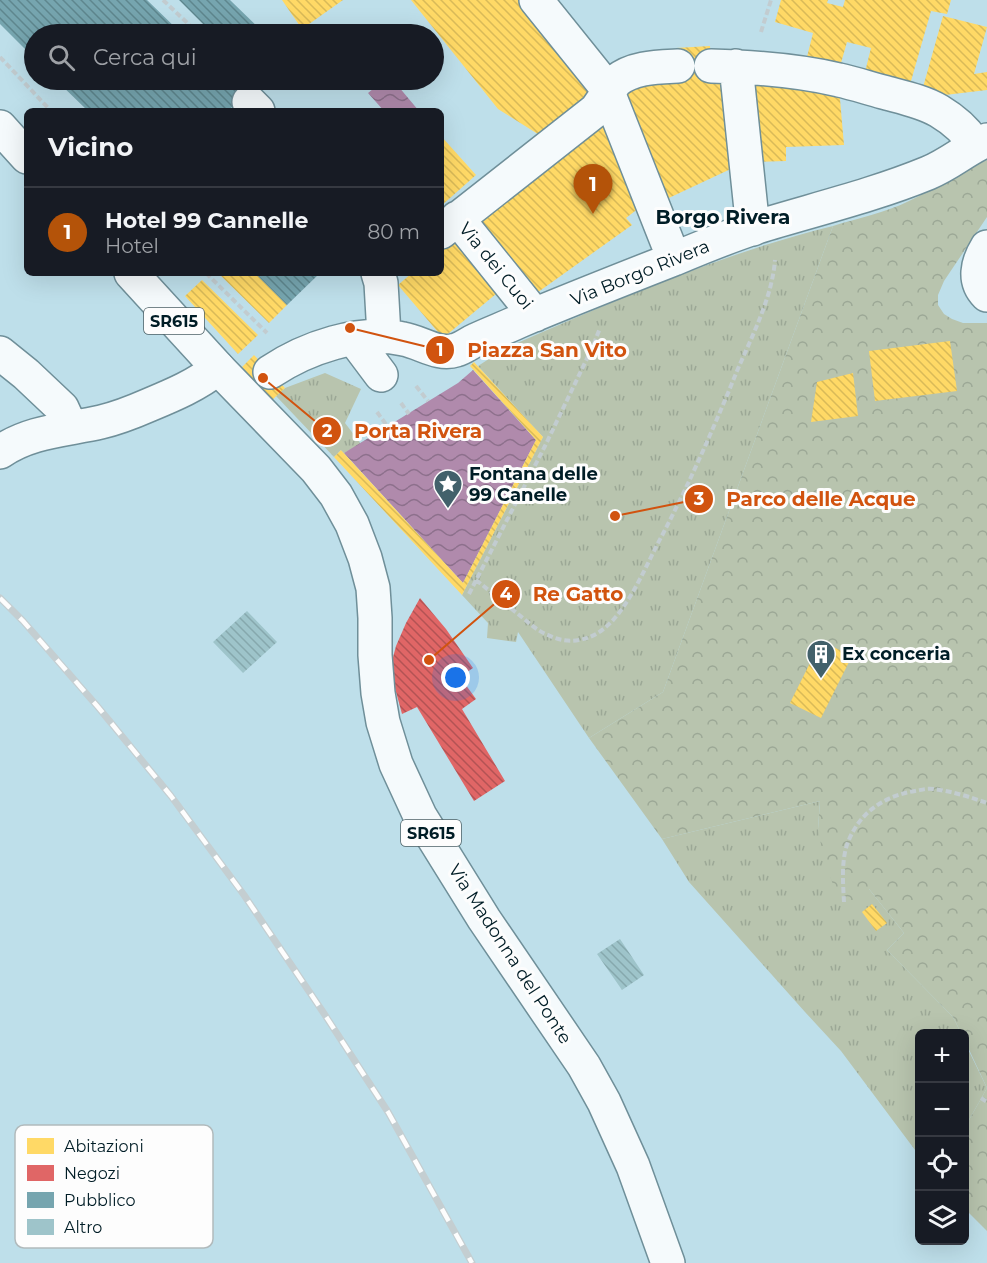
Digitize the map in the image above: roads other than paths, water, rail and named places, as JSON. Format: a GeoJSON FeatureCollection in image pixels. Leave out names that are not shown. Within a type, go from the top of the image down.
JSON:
{"type":"FeatureCollection","features":[{"type":"Feature","properties":{"kind":"street"},"geometry":{"type":"LineString","coordinates":[[536,0],[603,82],[674,259]]}},
{"type":"Feature","properties":{"kind":"street"},"geometry":{"type":"LineString","coordinates":[[564,34],[566,0]]}},
{"type":"Feature","properties":{"kind":"street"},"geometry":{"type":"LineString","coordinates":[[449,225],[596,110],[620,78],[635,71],[678,66]]}},
{"type":"Feature","properties":{"kind":"street"},"geometry":{"type":"LineString","coordinates":[[763,226],[724,66],[823,76],[912,100],[938,111],[981,142]]}},
{"type":"Feature","properties":{"kind":"street"},"geometry":{"type":"LineString","coordinates":[[0,127],[24,154]]}},
{"type":"Feature","properties":{"kind":"street","name":"Via Borgo Rivera"},"geometry":{"type":"LineString","coordinates":[[369,337],[406,339],[441,351],[462,348],[535,315],[674,259],[763,226],[894,186],[948,164],[981,142]]}},
{"type":"Feature","properties":{"kind":"street","name":"Via dei Cuoi"},"geometry":{"type":"LineString","coordinates":[[449,225],[535,315]]}},
{"type":"Feature","properties":{"kind":"street"},"geometry":{"type":"LineString","coordinates":[[987,247],[981,257],[977,275],[980,286],[987,295]]}},
{"type":"Feature","properties":{"kind":"street","name":"SR615"},"geometry":{"type":"LineString","coordinates":[[134,276],[218,368],[266,377]]}},
{"type":"Feature","properties":{"kind":"street"},"geometry":{"type":"LineString","coordinates":[[381,375],[369,337],[384,276]]}},
{"type":"Feature","properties":{"kind":"street"},"geometry":{"type":"LineString","coordinates":[[266,377],[314,350],[369,337]]}},
{"type":"Feature","properties":{"kind":"street"},"geometry":{"type":"LineString","coordinates":[[0,353],[62,408],[69,428]]}},
{"type":"Feature","properties":{"kind":"street"},"geometry":{"type":"LineString","coordinates":[[0,452],[26,438],[127,414],[183,390],[218,368]]}},
{"type":"Feature","properties":{"kind":"street","name":"Via Madonna del Ponte"},"geometry":{"type":"LineString","coordinates":[[266,377],[316,469],[336,495],[352,524],[365,558],[373,588],[378,693],[383,722],[396,764],[420,816],[478,910],[584,1066],[604,1102],[633,1166],[668,1263]]}},
{"type":"Feature","properties":{"kind":"water"},"geometry":{"type":"Polygon","coordinates":[[[372,90],[401,90],[416,108],[381,108],[368,93],[372,90]]]}},
{"type":"Feature","properties":{"kind":"water","name":"Fontana delle 99 Canelle"},"geometry":{"type":"Polygon","coordinates":[[[473,370],[536,440],[463,583],[344,453],[458,383],[473,370]]]}},
{"type":"Feature","properties":{"kind":"railway"},"geometry":{"type":"LineString","coordinates":[[0,598],[98,707],[171,796],[244,895],[388,1112],[472,1263]]}},
{"type":"Feature","properties":{"kind":"place","name":"Hotel 99 Cannelle"},"geometry":{"type":"Point","coordinates":[593,214]}},
{"type":"Feature","properties":{"kind":"place","name":"Piazza San Vito"},"geometry":{"type":"Point","coordinates":[350,328]}},
{"type":"Feature","properties":{"kind":"place","name":"Porta Rivera"},"geometry":{"type":"Point","coordinates":[263,378]}},
{"type":"Feature","properties":{"kind":"place","name":"Fontana delle 99 Canelle"},"geometry":{"type":"Point","coordinates":[448,510]}},
{"type":"Feature","properties":{"kind":"place","name":"Parco delle Acque"},"geometry":{"type":"Point","coordinates":[615,516]}},
{"type":"Feature","properties":{"kind":"place","name":"Re Gatto"},"geometry":{"type":"Point","coordinates":[429,660]}},
{"type":"Feature","properties":{"kind":"place","name":"Ex conceria"},"geometry":{"type":"Point","coordinates":[821,680]}},
{"type":"Feature","properties":{"kind":"district","name":"Borgo Rivera"},"geometry":{"type":"Point","coordinates":[723,217]}}]}
